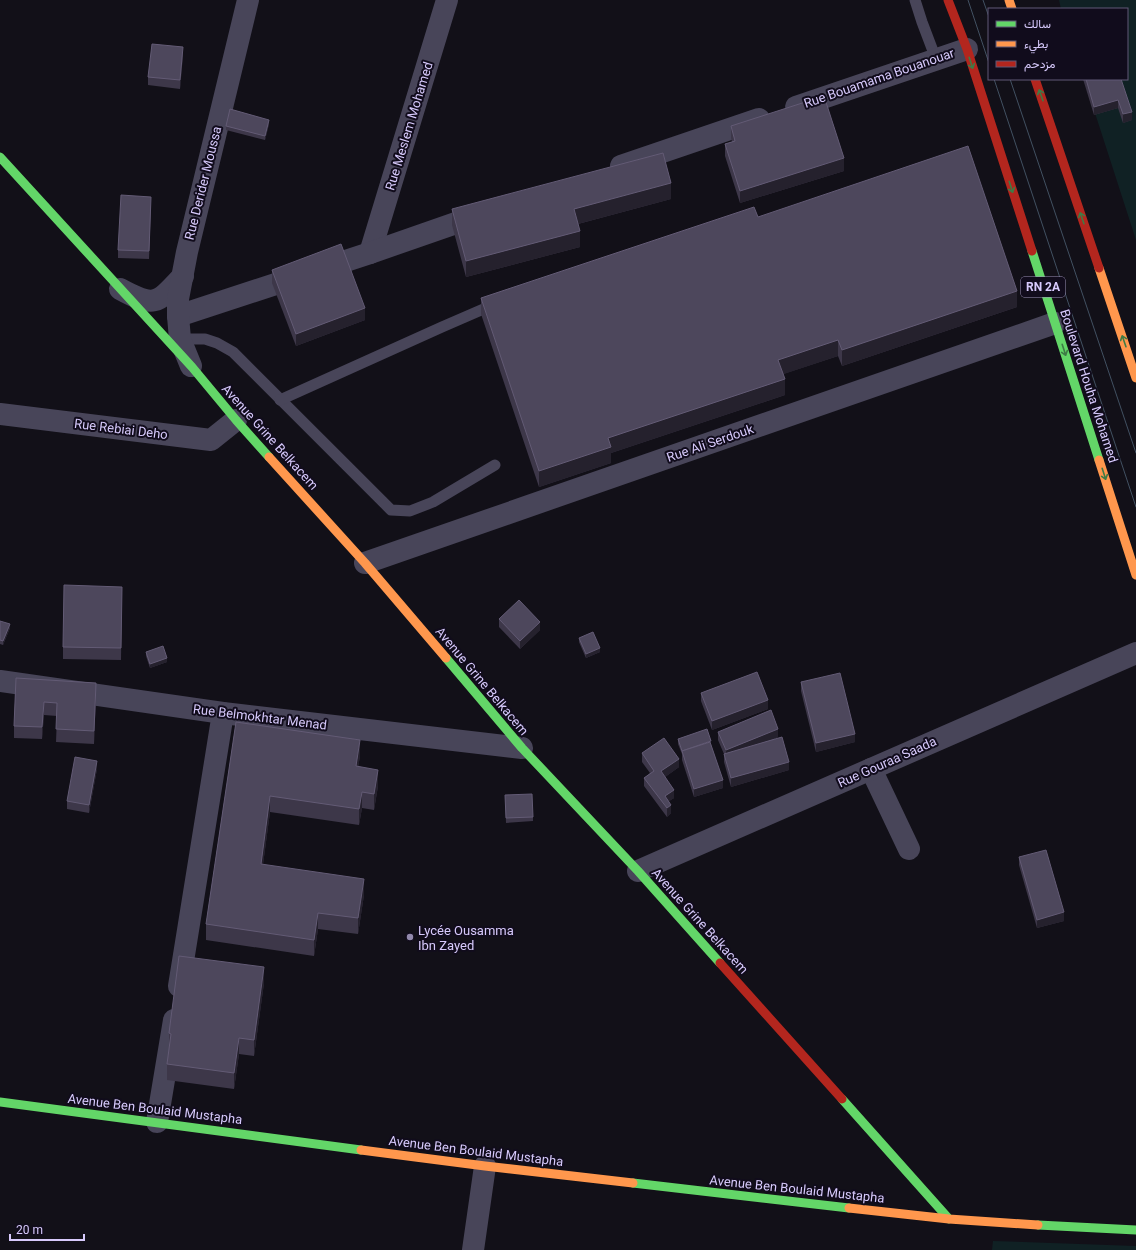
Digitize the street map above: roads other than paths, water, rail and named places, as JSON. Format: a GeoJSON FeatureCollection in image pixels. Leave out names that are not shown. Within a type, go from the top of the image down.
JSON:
{"type":"FeatureCollection","features":[{"type":"Feature","properties":{"kind":"main road","name":"Boulevard Houha Mohamed"},"geometry":{"type":"LineString","coordinates":[[948,0],[967,49],[1136,574]]}},
{"type":"Feature","properties":{"kind":"main road"},"geometry":{"type":"LineString","coordinates":[[1035,80],[1136,378]]}},
{"type":"Feature","properties":{"kind":"main road","name":"Avenue Grine Belkacem"},"geometry":{"type":"LineString","coordinates":[[0,157],[192,367],[236,420],[365,563],[522,748],[638,871],[949,1219]]}},
{"type":"Feature","properties":{"kind":"main road","name":"Avenue Ben Boulaid Mustapha"},"geometry":{"type":"LineString","coordinates":[[0,1102],[485,1166],[949,1219],[1061,1227],[1136,1230]]}},
{"type":"Feature","properties":{"kind":"street","name":"Rue Derider Moussa"},"geometry":{"type":"LineString","coordinates":[[192,367],[180,339],[178,300],[187,252],[248,0]]}},
{"type":"Feature","properties":{"kind":"street","name":"Rue Meslem Mohamed"},"geometry":{"type":"LineString","coordinates":[[370,253],[447,0]]}},
{"type":"Feature","properties":{"kind":"street","name":"Rue Bouamama Bouanouar"},"geometry":{"type":"LineString","coordinates":[[604,172],[936,58],[967,49]]}},
{"type":"Feature","properties":{"kind":"street"},"geometry":{"type":"LineString","coordinates":[[178,316],[498,209]]}},
{"type":"Feature","properties":{"kind":"street"},"geometry":{"type":"LineString","coordinates":[[120,289],[138,299],[149,301],[158,300],[183,276]]}},
{"type":"Feature","properties":{"kind":"street","name":"Rue Ali Serdouk"},"geometry":{"type":"LineString","coordinates":[[365,563],[1055,323]]}},
{"type":"Feature","properties":{"kind":"street","name":"Rue Rebiai Deho"},"geometry":{"type":"LineString","coordinates":[[0,414],[211,440],[236,420]]}},
{"type":"Feature","properties":{"kind":"street","name":"Rue Gouraa Saada"},"geometry":{"type":"LineString","coordinates":[[638,871],[1136,653]]}},
{"type":"Feature","properties":{"kind":"street","name":"Rue Belmokhtar Menad"},"geometry":{"type":"LineString","coordinates":[[0,681],[223,713],[522,748]]}},
{"type":"Feature","properties":{"kind":"street"},"geometry":{"type":"LineString","coordinates":[[157,1122],[223,713]]}},
{"type":"Feature","properties":{"kind":"street"},"geometry":{"type":"LineString","coordinates":[[871,769],[909,849]]}},
{"type":"Feature","properties":{"kind":"street"},"geometry":{"type":"LineString","coordinates":[[473,1250],[485,1166]]}},
{"type":"Feature","properties":{"kind":"lane"},"geometry":{"type":"LineString","coordinates":[[915,0],[936,58]]}},
{"type":"Feature","properties":{"kind":"lane"},"geometry":{"type":"LineString","coordinates":[[280,400],[508,299]]}},
{"type":"Feature","properties":{"kind":"lane"},"geometry":{"type":"LineString","coordinates":[[180,339],[205,339],[217,343],[233,352],[391,510],[410,511],[433,502],[495,465]]}},
{"type":"Feature","properties":{"kind":"tram line"},"geometry":{"type":"LineString","coordinates":[[968,0],[988,60]]}},
{"type":"Feature","properties":{"kind":"tram line"},"geometry":{"type":"LineString","coordinates":[[983,0],[988,14]]}},
{"type":"Feature","properties":{"kind":"tram line"},"geometry":{"type":"LineString","coordinates":[[994,80],[1136,507]]}},
{"type":"Feature","properties":{"kind":"tram line"},"geometry":{"type":"LineString","coordinates":[[1010,80],[1136,453]]}},
{"type":"Feature","properties":{"kind":"place","name":"Lycée Ousamma Ibn Zayed"},"geometry":{"type":"Point","coordinates":[410,937]}}]}
